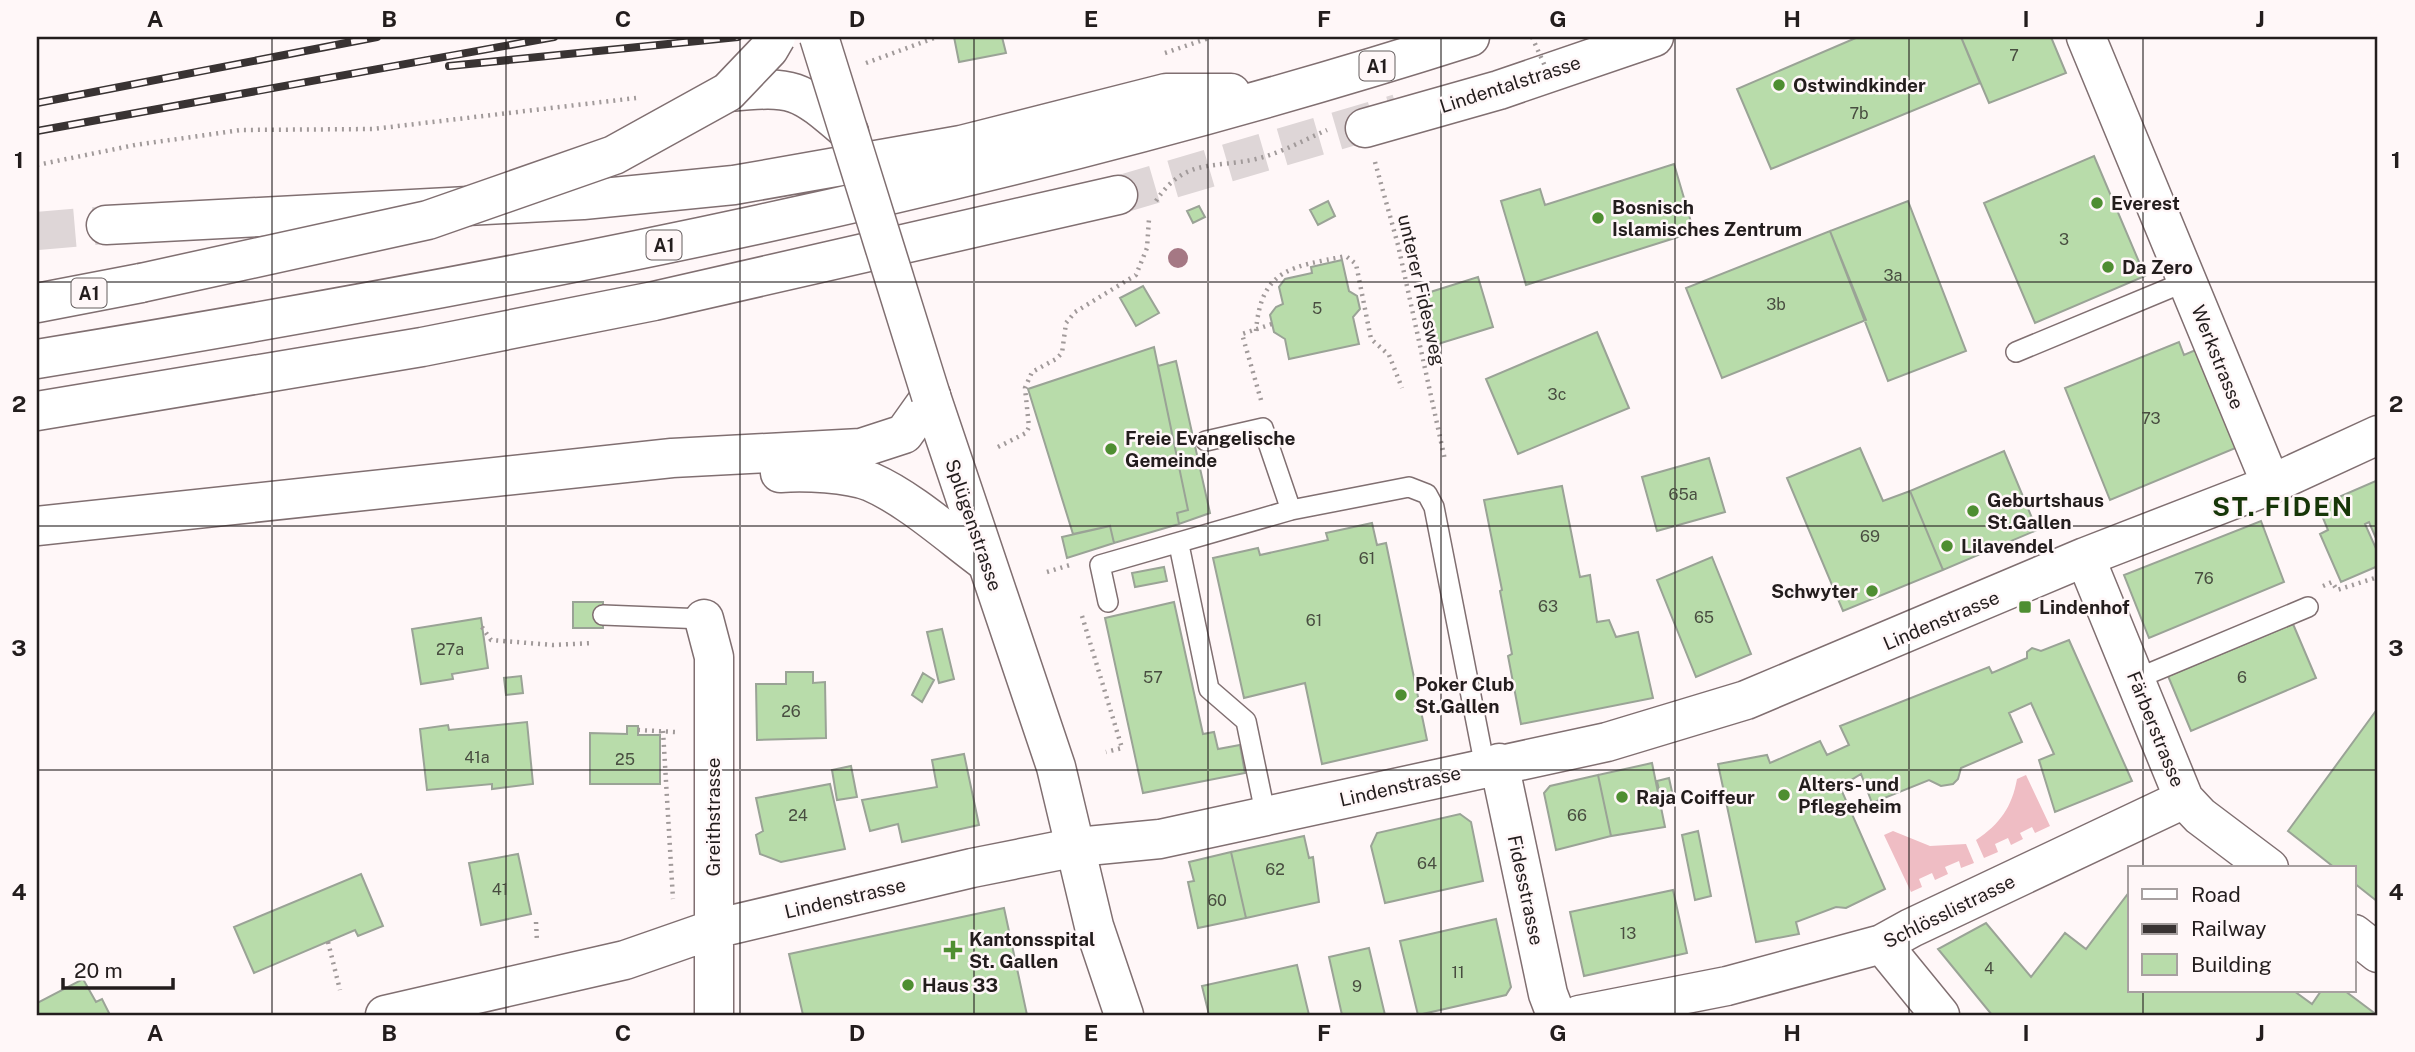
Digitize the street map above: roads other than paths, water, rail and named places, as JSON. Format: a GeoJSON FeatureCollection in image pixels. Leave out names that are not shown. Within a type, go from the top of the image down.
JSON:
{"type":"FeatureCollection","features":[{"type":"Feature","properties":{"kind":"main road","name":"A1"},"geometry":{"type":"LineString","coordinates":[[37,303],[428,220],[614,155],[728,92],[769,49],[776,37]]}},
{"type":"Feature","properties":{"kind":"main road","name":"Splügenstrasse"},"geometry":{"type":"LineString","coordinates":[[819,37],[931,396],[1056,767],[1094,926],[1124,1015]]}},
{"type":"Feature","properties":{"kind":"main road","name":"A1"},"geometry":{"type":"LineString","coordinates":[[37,359],[290,318],[655,247],[971,178],[1283,93],[1471,37]]}},
{"type":"Feature","properties":{"kind":"main road","name":"Lindentalstrasse"},"geometry":{"type":"LineString","coordinates":[[1365,128],[1548,73],[1654,37]]}},
{"type":"Feature","properties":{"kind":"main road","name":"Werkstrasse"},"geometry":{"type":"LineString","coordinates":[[2086,37],[2271,484]]}},
{"type":"Feature","properties":{"kind":"main road"},"geometry":{"type":"LineString","coordinates":[[728,92],[789,89],[816,103],[849,132]]}},
{"type":"Feature","properties":{"kind":"main road","name":"A1"},"geometry":{"type":"LineString","coordinates":[[106,225],[583,200],[733,185],[961,145],[1166,93],[1283,93]]}},
{"type":"Feature","properties":{"kind":"main road"},"geometry":{"type":"LineString","coordinates":[[37,411],[422,347],[667,298],[1118,195]]}},
{"type":"Feature","properties":{"kind":"main road"},"geometry":{"type":"LineString","coordinates":[[37,439],[422,347]]}},
{"type":"Feature","properties":{"kind":"main road"},"geometry":{"type":"LineString","coordinates":[[37,526],[672,458],[877,445],[904,434],[931,396]]}},
{"type":"Feature","properties":{"kind":"main road","name":"Lindenstrasse"},"geometry":{"type":"LineString","coordinates":[[385,1015],[625,960],[714,929],[1077,847],[1160,839],[1607,742],[1746,700],[2085,558],[2271,484],[2378,435]]}},
{"type":"Feature","properties":{"kind":"main road"},"geometry":{"type":"LineString","coordinates":[[365,491],[801,472],[869,481],[924,516],[986,562]]}},
{"type":"Feature","properties":{"kind":"main road","name":"Färberstrasse"},"geometry":{"type":"LineString","coordinates":[[2085,558],[2184,799],[2200,816],[2266,866]]}},
{"type":"Feature","properties":{"kind":"main road","name":"Greithstrasse"},"geometry":{"type":"LineString","coordinates":[[704,619],[714,657],[714,1015]]}},
{"type":"Feature","properties":{"kind":"main road","name":"Fidesstrasse"},"geometry":{"type":"LineString","coordinates":[[1492,765],[1548,994],[1556,1015]]}},
{"type":"Feature","properties":{"kind":"main road","name":"Schlösslistrasse"},"geometry":{"type":"LineString","coordinates":[[1579,1015],[1727,986],[1882,944],[2184,799]]}},
{"type":"Feature","properties":{"kind":"main road"},"geometry":{"type":"LineString","coordinates":[[2356,936],[2378,953]]}},
{"type":"Feature","properties":{"kind":"main road"},"geometry":{"type":"LineString","coordinates":[[1882,944],[1940,1015]]}},
{"type":"Feature","properties":{"kind":"lane"},"geometry":{"type":"LineString","coordinates":[[2016,352],[2187,281]]}},
{"type":"Feature","properties":{"kind":"lane"},"geometry":{"type":"LineString","coordinates":[[1206,441],[1264,428],[1291,510]]}},
{"type":"Feature","properties":{"kind":"lane"},"geometry":{"type":"LineString","coordinates":[[1108,602],[1100,565],[1179,545],[1291,510],[1409,487],[1427,494],[1434,507],[1492,765]]}},
{"type":"Feature","properties":{"kind":"lane"},"geometry":{"type":"LineString","coordinates":[[1179,545],[1209,689],[1246,720],[1266,817]]}},
{"type":"Feature","properties":{"kind":"lane"},"geometry":{"type":"LineString","coordinates":[[2136,680],[2311,599]]}},
{"type":"Feature","properties":{"kind":"lane"},"geometry":{"type":"LineString","coordinates":[[603,615],[704,619]]}},
{"type":"Feature","properties":{"kind":"tunnel"},"geometry":{"type":"LineString","coordinates":[[1118,195],[1398,113]]}},
{"type":"Feature","properties":{"kind":"tunnel"},"geometry":{"type":"LineString","coordinates":[[37,231],[106,225]]}},
{"type":"Feature","properties":{"kind":"railway"},"geometry":{"type":"LineString","coordinates":[[37,103],[377,37]]}},
{"type":"Feature","properties":{"kind":"railway"},"geometry":{"type":"LineString","coordinates":[[37,131],[554,37]]}},
{"type":"Feature","properties":{"kind":"railway"},"geometry":{"type":"LineString","coordinates":[[449,66],[738,37]]}},
{"type":"Feature","properties":{"kind":"place","name":"Ostwindkinder"},"geometry":{"type":"Point","coordinates":[1779,85]}},
{"type":"Feature","properties":{"kind":"place","name":"Everest"},"geometry":{"type":"Point","coordinates":[2097,203]}},
{"type":"Feature","properties":{"kind":"place","name":"Bosnisch Islamisches Zentrum"},"geometry":{"type":"Point","coordinates":[1598,218]}},
{"type":"Feature","properties":{"kind":"place","name":"Da Zero"},"geometry":{"type":"Point","coordinates":[2108,267]}},
{"type":"Feature","properties":{"kind":"place","name":"Freie Evangelische Gemeinde"},"geometry":{"type":"Point","coordinates":[1111,449]}},
{"type":"Feature","properties":{"kind":"place","name":"Geburtshaus St.Gallen"},"geometry":{"type":"Point","coordinates":[1973,511]}},
{"type":"Feature","properties":{"kind":"place","name":"Lilavendel"},"geometry":{"type":"Point","coordinates":[1947,546]}},
{"type":"Feature","properties":{"kind":"place","name":"Schwyter"},"geometry":{"type":"Point","coordinates":[1872,591]}},
{"type":"Feature","properties":{"kind":"place","name":"Lindenhof"},"geometry":{"type":"Point","coordinates":[2025,607]}},
{"type":"Feature","properties":{"kind":"place","name":"Poker Club St.Gallen"},"geometry":{"type":"Point","coordinates":[1401,695]}},
{"type":"Feature","properties":{"kind":"place","name":"Alters- und Pflegeheim"},"geometry":{"type":"Point","coordinates":[1784,795]}},
{"type":"Feature","properties":{"kind":"place","name":"Raja Coiffeur"},"geometry":{"type":"Point","coordinates":[1622,797]}},
{"type":"Feature","properties":{"kind":"place","name":"Kantonsspital St. Gallen"},"geometry":{"type":"Point","coordinates":[953,950]}},
{"type":"Feature","properties":{"kind":"place","name":"Haus 33"},"geometry":{"type":"Point","coordinates":[908,985]}},
{"type":"Feature","properties":{"kind":"district","name":"ST. FIDEN"},"geometry":{"type":"Point","coordinates":[2283,506]}}]}
